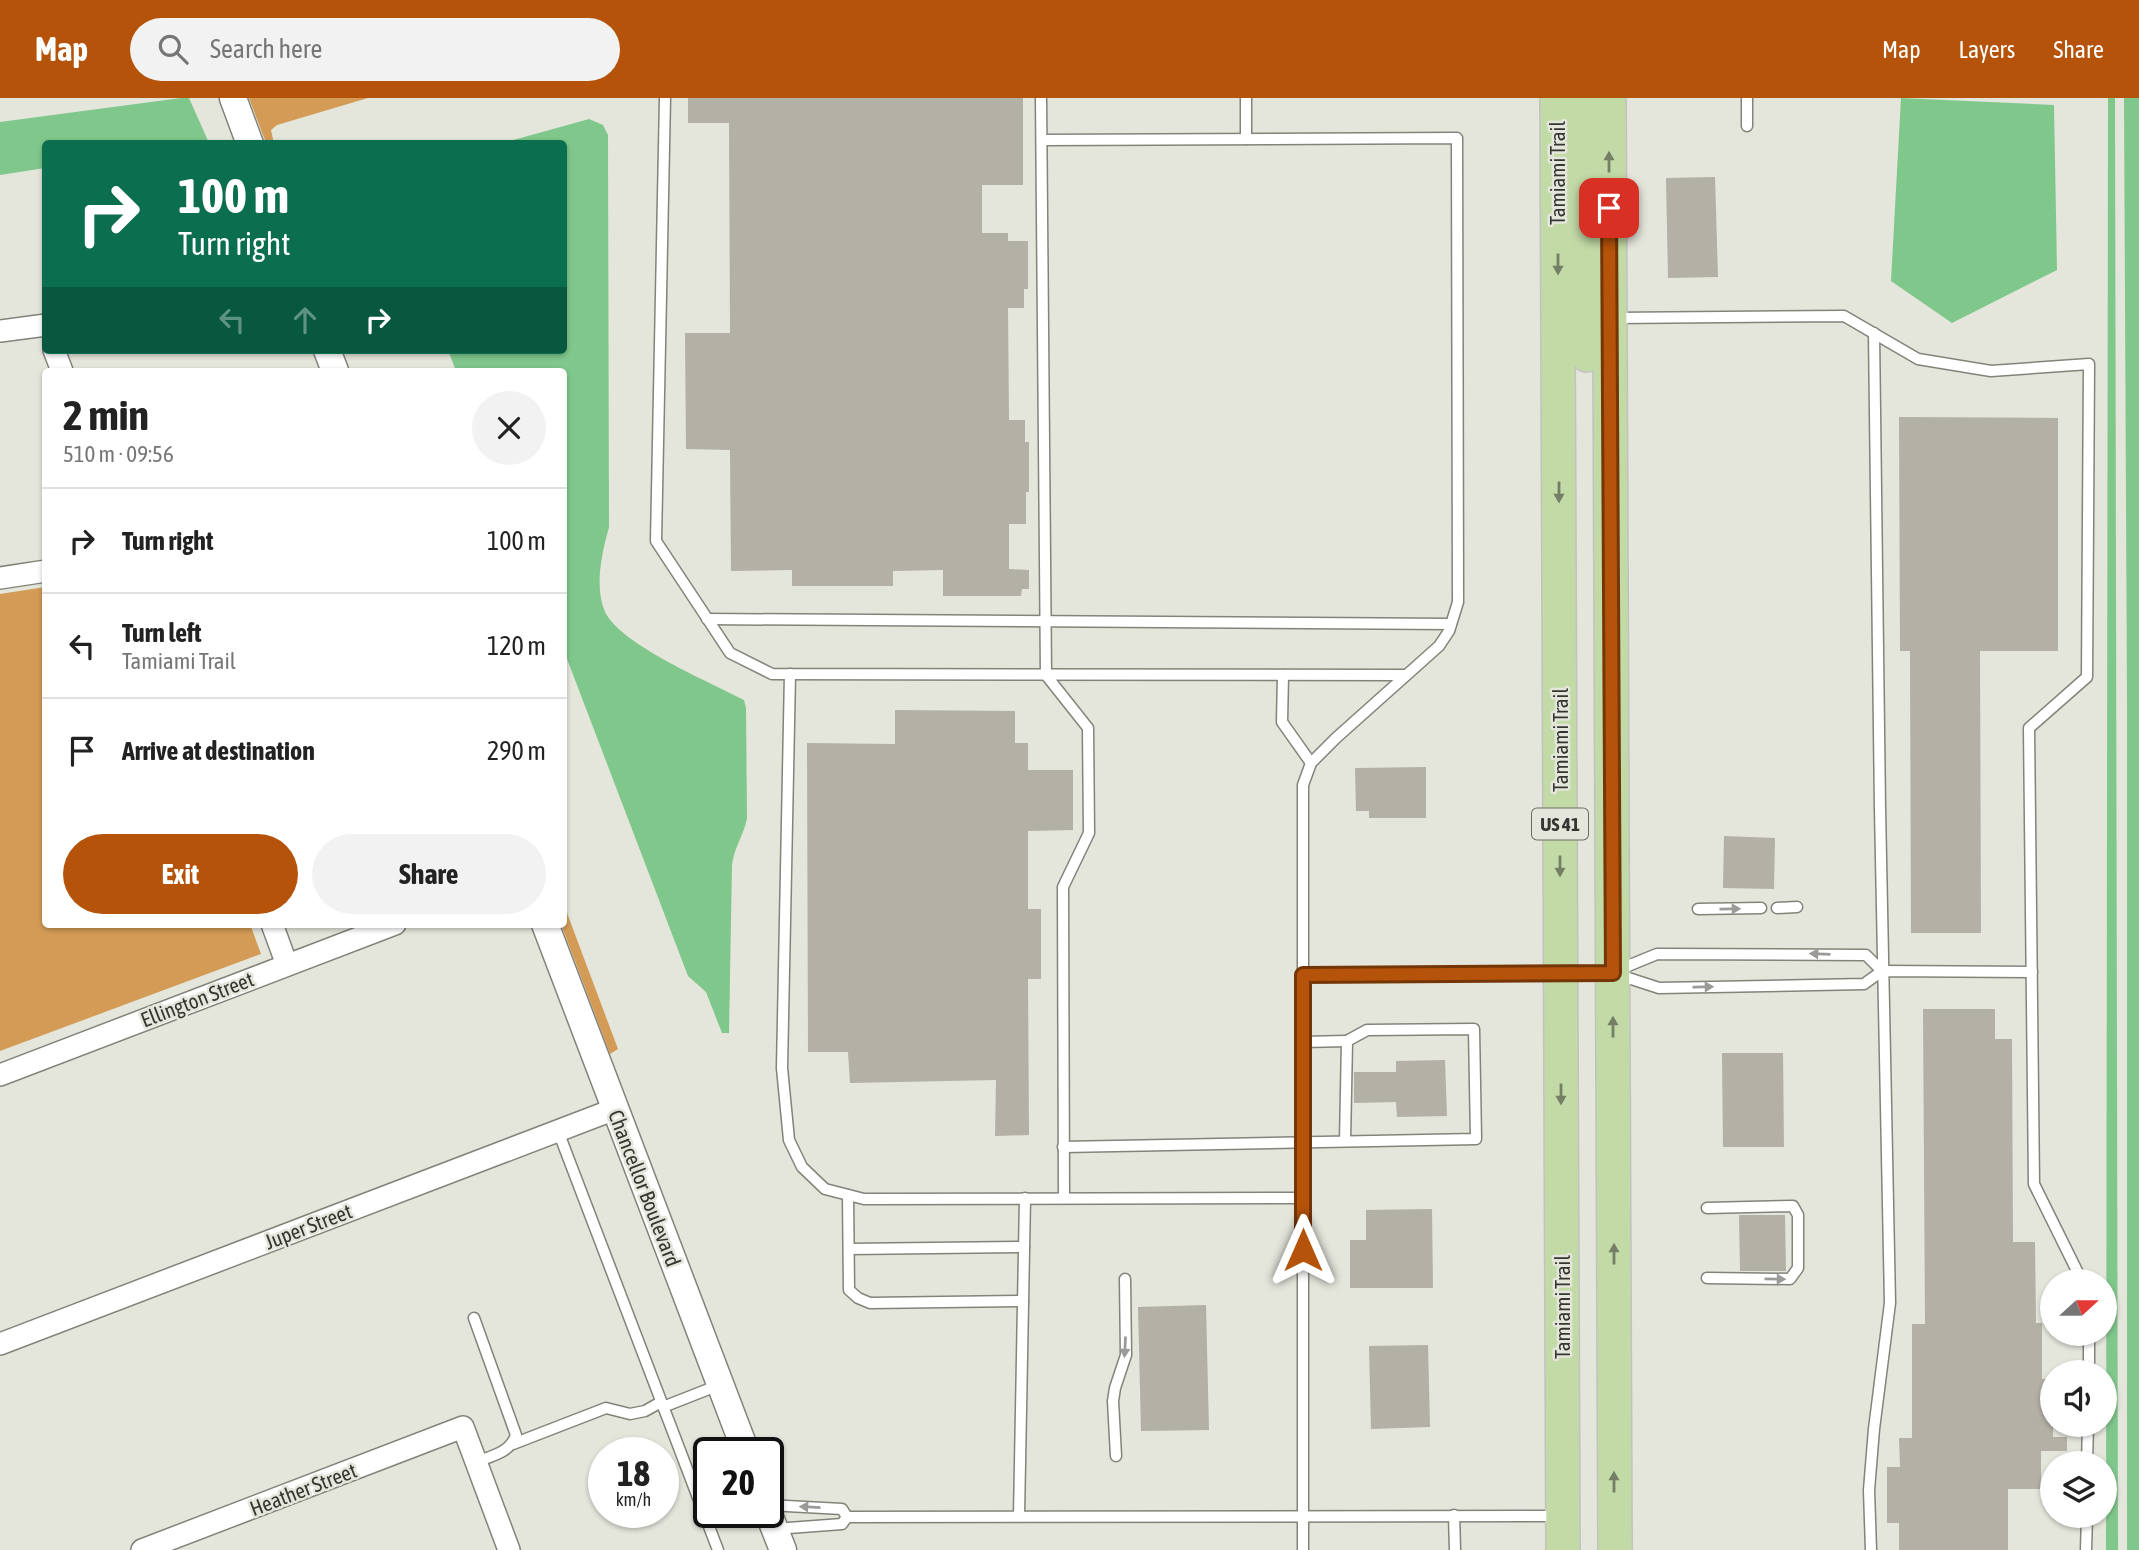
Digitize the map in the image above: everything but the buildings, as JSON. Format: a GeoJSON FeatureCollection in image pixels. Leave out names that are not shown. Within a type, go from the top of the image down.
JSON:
{"type":"FeatureCollection","features":[{"type":"Feature","properties":{"kind":"main road","name":"Tamiami Trail"},"geometry":{"type":"LineString","coordinates":[[1557,98],[1563,1550]]}},
{"type":"Feature","properties":{"kind":"main road"},"geometry":{"type":"LineString","coordinates":[[1585,98],[1588,436],[1611,547]]}},
{"type":"Feature","properties":{"kind":"main road","name":"US 41"},"geometry":{"type":"LineString","coordinates":[[1609,98],[1615,1550]]}},
{"type":"Feature","properties":{"kind":"main road"},"geometry":{"type":"LineString","coordinates":[[1561,972],[1613,973]]}},
{"type":"Feature","properties":{"kind":"main road"},"geometry":{"type":"LineString","coordinates":[[1563,1424],[1576,1486],[1577,1550]]}},
{"type":"Feature","properties":{"kind":"street"},"geometry":{"type":"LineString","coordinates":[[233,98],[249,140]]}},
{"type":"Feature","properties":{"kind":"street"},"geometry":{"type":"LineString","coordinates":[[0,331],[42,326]]}},
{"type":"Feature","properties":{"kind":"street"},"geometry":{"type":"LineString","coordinates":[[0,578],[42,572]]}},
{"type":"Feature","properties":{"kind":"street"},"geometry":{"type":"LineString","coordinates":[[273,928],[287,965]]}},
{"type":"Feature","properties":{"kind":"street","name":"Ellington Street"},"geometry":{"type":"LineString","coordinates":[[0,1075],[384,928]]}},
{"type":"Feature","properties":{"kind":"street","name":"Chancellor Boulevard"},"geometry":{"type":"LineString","coordinates":[[547,928],[740,1437]]}},
{"type":"Feature","properties":{"kind":"street","name":"Juper Street"},"geometry":{"type":"LineString","coordinates":[[0,1344],[615,1109]]}},
{"type":"Feature","properties":{"kind":"street","name":"Heather Street"},"geometry":{"type":"LineString","coordinates":[[142,1550],[463,1427],[476,1462]]}},
{"type":"Feature","properties":{"kind":"street"},"geometry":{"type":"LineString","coordinates":[[476,1462],[509,1550]]}},
{"type":"Feature","properties":{"kind":"lane"},"geometry":{"type":"LineString","coordinates":[[666,98],[656,541],[730,653],[772,674],[1405,676]]}},
{"type":"Feature","properties":{"kind":"lane"},"geometry":{"type":"LineString","coordinates":[[1041,98],[1046,675],[1088,728],[1089,833],[1063,887],[1063,1198]]}},
{"type":"Feature","properties":{"kind":"lane"},"geometry":{"type":"LineString","coordinates":[[1245,139],[1246,98]]}},
{"type":"Feature","properties":{"kind":"lane"},"geometry":{"type":"LineString","coordinates":[[1746,126],[1747,98]]}},
{"type":"Feature","properties":{"kind":"lane"},"geometry":{"type":"LineString","coordinates":[[1042,140],[1457,138],[1458,602],[1451,624],[1439,646],[1336,737],[1311,763],[1303,785],[1303,1550]]}},
{"type":"Feature","properties":{"kind":"lane"},"geometry":{"type":"LineString","coordinates":[[1610,318],[1844,316],[1919,359],[1991,371],[2089,364],[2087,677],[2029,728],[2034,1184],[2076,1269]]}},
{"type":"Feature","properties":{"kind":"lane"},"geometry":{"type":"LineString","coordinates":[[1871,1550],[1869,1493],[1890,1303],[1882,971],[1874,333]]}},
{"type":"Feature","properties":{"kind":"lane"},"geometry":{"type":"LineString","coordinates":[[707,619],[1451,624]]}},
{"type":"Feature","properties":{"kind":"lane"},"geometry":{"type":"LineString","coordinates":[[790,674],[782,1068],[789,1140],[802,1167],[825,1189],[864,1199],[1303,1198]]}},
{"type":"Feature","properties":{"kind":"lane"},"geometry":{"type":"LineString","coordinates":[[1283,675],[1282,722],[1311,763]]}},
{"type":"Feature","properties":{"kind":"lane"},"geometry":{"type":"LineString","coordinates":[[1777,908],[1797,907]]}},
{"type":"Feature","properties":{"kind":"lane"},"geometry":{"type":"LineString","coordinates":[[1698,909],[1761,908]]}},
{"type":"Feature","properties":{"kind":"lane"},"geometry":{"type":"LineString","coordinates":[[1613,973],[1657,954],[1866,955],[1882,971]]}},
{"type":"Feature","properties":{"kind":"lane"},"geometry":{"type":"LineString","coordinates":[[1613,973],[1660,988],[1864,984],[1882,971],[2032,972]]}},
{"type":"Feature","properties":{"kind":"lane"},"geometry":{"type":"LineString","coordinates":[[1303,975],[1561,972]]}},
{"type":"Feature","properties":{"kind":"lane"},"geometry":{"type":"LineString","coordinates":[[1063,1147],[1476,1139],[1474,1028],[1367,1030],[1347,1041],[1303,1042]]}},
{"type":"Feature","properties":{"kind":"lane"},"geometry":{"type":"LineString","coordinates":[[1345,1141],[1347,1041]]}},
{"type":"Feature","properties":{"kind":"lane"},"geometry":{"type":"LineString","coordinates":[[558,1131],[718,1550]]}},
{"type":"Feature","properties":{"kind":"lane"},"geometry":{"type":"LineString","coordinates":[[848,1195],[849,1290],[858,1298],[870,1303],[1023,1301]]}},
{"type":"Feature","properties":{"kind":"lane"},"geometry":{"type":"LineString","coordinates":[[1019,1516],[1025,1198]]}},
{"type":"Feature","properties":{"kind":"lane"},"geometry":{"type":"LineString","coordinates":[[1707,1208],[1793,1206],[1798,1215],[1798,1268],[1790,1279],[1707,1278]]}},
{"type":"Feature","properties":{"kind":"lane"},"geometry":{"type":"LineString","coordinates":[[849,1249],[1024,1247]]}},
{"type":"Feature","properties":{"kind":"lane"},"geometry":{"type":"LineString","coordinates":[[1116,1456],[1115,1388],[1126,1355],[1125,1279]]}},
{"type":"Feature","properties":{"kind":"lane"},"geometry":{"type":"LineString","coordinates":[[474,1318],[516,1435],[513,1444]]}},
{"type":"Feature","properties":{"kind":"lane"},"geometry":{"type":"LineString","coordinates":[[476,1462],[513,1444],[606,1408],[630,1414],[645,1411],[720,1385]]}},
{"type":"Feature","properties":{"kind":"lane"},"geometry":{"type":"LineString","coordinates":[[784,1522],[842,1509],[848,1517]]}},
{"type":"Feature","properties":{"kind":"lane"},"geometry":{"type":"LineString","coordinates":[[1454,1516],[1455,1550]]}},
{"type":"Feature","properties":{"kind":"lane"},"geometry":{"type":"LineString","coordinates":[[784,1524],[842,1524],[848,1517],[1563,1516]]}},
{"type":"Feature","properties":{"kind":"lane"},"geometry":{"type":"LineString","coordinates":[[2086,1550],[2087,1528]]}},
{"type":"Feature","properties":{"kind":"shaded area"},"geometry":{"type":"Polygon","coordinates":[[[189,98],[208,140],[42,140],[42,168],[0,175],[0,122],[189,98]]]}},
{"type":"Feature","properties":{"kind":"shaded area"},"geometry":{"type":"Polygon","coordinates":[[[249,98],[368,98],[277,125],[271,130],[273,140],[265,140],[249,98]]]}},
{"type":"Feature","properties":{"kind":"shaded area"},"geometry":{"type":"Polygon","coordinates":[[[1901,98],[2054,105],[2057,270],[1952,323],[1891,281],[1901,98]]]}},
{"type":"Feature","properties":{"kind":"shaded area"},"geometry":{"type":"Polygon","coordinates":[[[2108,98],[2115,98],[2117,1269],[2106,1269],[2108,98]]]}},
{"type":"Feature","properties":{"kind":"shaded area"},"geometry":{"type":"Polygon","coordinates":[[[2124,98],[2139,98],[2139,1550],[2127,1550],[2124,98]]]}},
{"type":"Feature","properties":{"kind":"shaded area"},"geometry":{"type":"Polygon","coordinates":[[[589,119],[603,125],[608,135],[609,527],[600,569],[600,591],[605,612],[614,625],[629,637],[668,662],[744,700],[747,818],[732,865],[729,1033],[722,1033],[706,992],[688,976],[567,659],[567,368],[455,368],[450,354],[567,354],[567,140],[514,140],[589,119]]]}},
{"type":"Feature","properties":{"kind":"shaded area"},"geometry":{"type":"Polygon","coordinates":[[[42,587],[42,928],[251,928],[261,954],[0,1051],[0,594],[42,587]]]}},
{"type":"Feature","properties":{"kind":"shaded area"},"geometry":{"type":"Polygon","coordinates":[[[567,913],[618,1049],[610,1054],[563,928],[567,928],[567,913]]]}},
{"type":"Feature","properties":{"kind":"shaded area"},"geometry":{"type":"Polygon","coordinates":[[[2106,1346],[2118,1346],[2118,1550],[2106,1550],[2106,1528],[2117,1528],[2117,1451],[2106,1451],[2106,1437],[2117,1437],[2117,1360],[2106,1360],[2106,1346]]]}},
{"type":"Feature","properties":{"kind":"route"},"geometry":{"type":"LineString","coordinates":[[1303,1250],[1303,975],[1613,973],[1609,208]]}}]}
